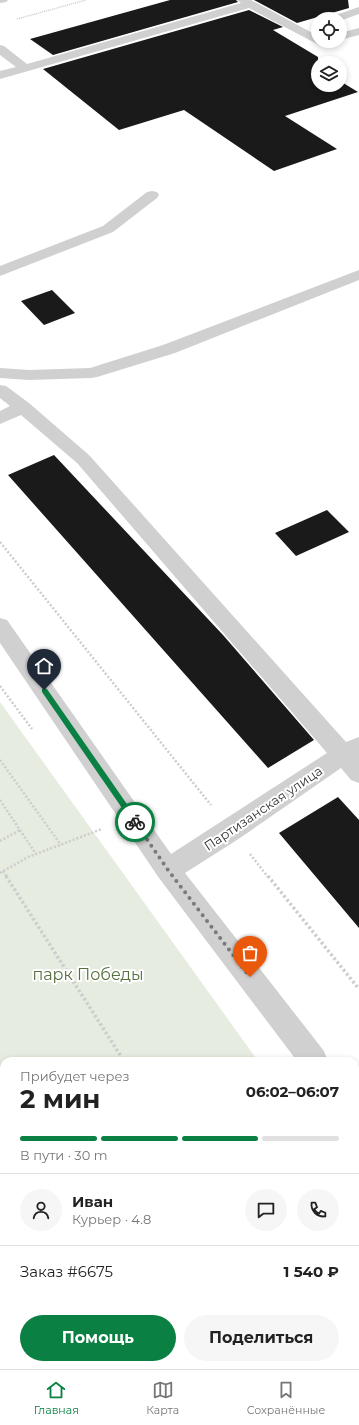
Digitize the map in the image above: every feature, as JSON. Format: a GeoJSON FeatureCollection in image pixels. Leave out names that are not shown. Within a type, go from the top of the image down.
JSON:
{"type":"FeatureCollection","features":[{"type":"Feature","properties":{"kind":"street"},"geometry":{"type":"LineString","coordinates":[[0,75],[246,2],[311,37]]}},
{"type":"Feature","properties":{"kind":"street"},"geometry":{"type":"LineString","coordinates":[[347,12],[356,7]]}},
{"type":"Feature","properties":{"kind":"street"},"geometry":{"type":"LineString","coordinates":[[300,31],[311,27]]}},
{"type":"Feature","properties":{"kind":"street"},"geometry":{"type":"LineString","coordinates":[[347,35],[359,31]]}},
{"type":"Feature","properties":{"kind":"street"},"geometry":{"type":"LineString","coordinates":[[0,49],[25,68]]}},
{"type":"Feature","properties":{"kind":"street"},"geometry":{"type":"LineString","coordinates":[[0,272],[108,229],[152,195]]}},
{"type":"Feature","properties":{"kind":"street"},"geometry":{"type":"LineString","coordinates":[[0,373],[29,375],[91,373],[169,349],[359,275]]}},
{"type":"Feature","properties":{"kind":"street"},"geometry":{"type":"LineString","coordinates":[[0,390],[23,407],[83,459],[351,751],[359,773]]}},
{"type":"Feature","properties":{"kind":"street"},"geometry":{"type":"LineString","coordinates":[[0,418],[23,407]]}},
{"type":"Feature","properties":{"kind":"street"},"geometry":{"type":"LineString","coordinates":[[0,626],[168,870],[311,1057]]}},
{"type":"Feature","properties":{"kind":"street","name":"Партизанская улица"},"geometry":{"type":"LineString","coordinates":[[168,870],[351,751]]}},
{"type":"Feature","properties":{"kind":"path"},"geometry":{"type":"LineString","coordinates":[[14,20],[86,0]]}},
{"type":"Feature","properties":{"kind":"path"},"geometry":{"type":"LineString","coordinates":[[0,542],[359,989]]}},
{"type":"Feature","properties":{"kind":"path"},"geometry":{"type":"LineString","coordinates":[[0,760],[61,845]]}},
{"type":"Feature","properties":{"kind":"path"},"geometry":{"type":"LineString","coordinates":[[0,800],[36,854]]}},
{"type":"Feature","properties":{"kind":"path"},"geometry":{"type":"LineString","coordinates":[[104,828],[28,857],[1,872],[121,1057]]}},
{"type":"Feature","properties":{"kind":"path"},"geometry":{"type":"LineString","coordinates":[[0,841],[20,830]]}},
{"type":"Feature","properties":{"kind":"green space","name":"парк Победы"},"geometry":{"type":"Polygon","coordinates":[[[0,702],[255,1057],[0,1057],[0,702]]]}},
{"type":"Feature","properties":{"kind":"building"},"geometry":{"type":"Polygon","coordinates":[[[170,0],[236,0],[238,2],[53,55],[30,39],[170,0]]]}},
{"type":"Feature","properties":{"kind":"building"},"geometry":{"type":"Polygon","coordinates":[[[254,0],[348,0],[349,8],[335,12],[311,12],[311,19],[297,23],[254,0]]]}},
{"type":"Feature","properties":{"kind":"building"},"geometry":{"type":"Polygon","coordinates":[[[249,10],[283,27],[273,30],[316,56],[311,56],[311,92],[347,92],[347,85],[358,92],[285,116],[337,149],[274,171],[184,110],[119,130],[43,69],[249,10]]]}},
{"type":"Feature","properties":{"kind":"building"},"geometry":{"type":"Polygon","coordinates":[[[52,290],[75,313],[44,325],[21,301],[52,290]]]}},
{"type":"Feature","properties":{"kind":"building"},"geometry":{"type":"Polygon","coordinates":[[[54,455],[223,635],[314,740],[268,768],[8,475],[54,455]]]}},
{"type":"Feature","properties":{"kind":"building"},"geometry":{"type":"Polygon","coordinates":[[[327,510],[349,532],[296,556],[275,533],[327,510]]]}},
{"type":"Feature","properties":{"kind":"building"},"geometry":{"type":"Polygon","coordinates":[[[338,797],[359,820],[359,928],[279,833],[338,797]]]}},
{"type":"Feature","properties":{"kind":"way so far"},"geometry":{"type":"LineString","coordinates":[[135,822],[168,870],[250,977]]}},
{"type":"Feature","properties":{"kind":"route"},"geometry":{"type":"LineString","coordinates":[[44,690],[135,822]]}}]}
